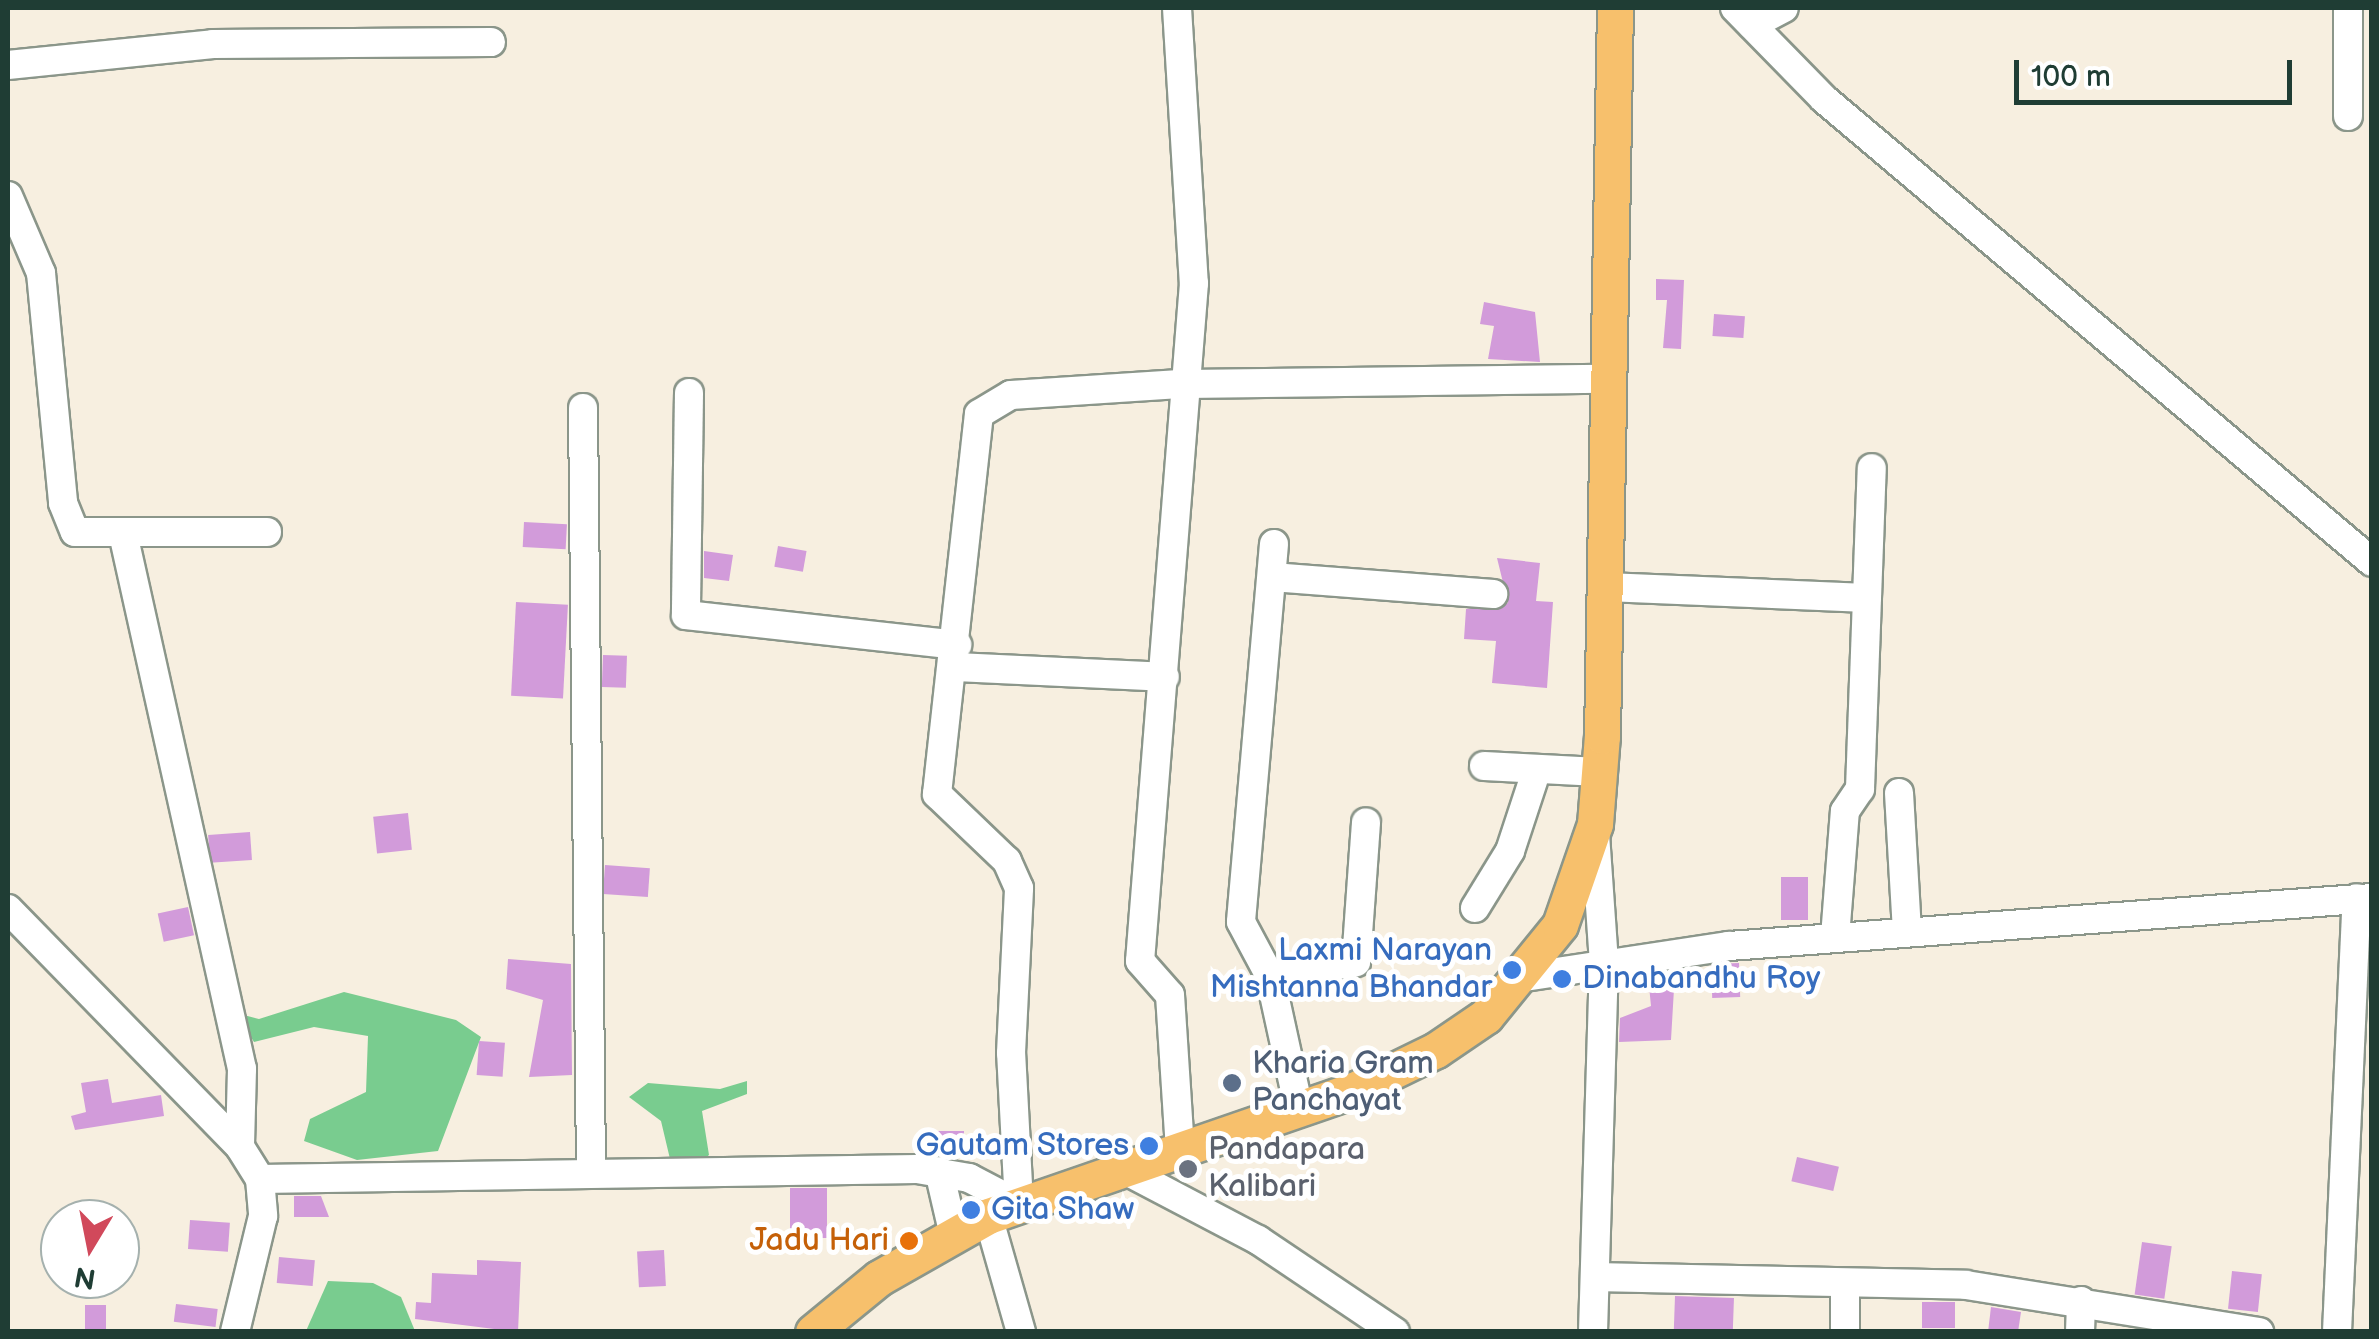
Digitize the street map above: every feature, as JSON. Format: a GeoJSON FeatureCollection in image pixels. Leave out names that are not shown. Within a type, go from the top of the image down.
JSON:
{"type":"FeatureCollection","features":[{"type":"Feature","properties":{"kind":"main road"},"geometry":{"type":"LineString","coordinates":[[814,1332],[953,1232],[1120,1168],[1299,1109],[1436,1050],[1524,976],[1580,882],[1595,824],[1600,772],[1615,8]]}},
{"type":"Feature","properties":{"kind":"street"},"geometry":{"type":"LineString","coordinates":[[1177,8],[1194,184],[1194,283],[1180,384],[1165,677],[1140,960],[1170,995],[1180,1150]]}},
{"type":"Feature","properties":{"kind":"street"},"geometry":{"type":"LineString","coordinates":[[1743,16],[1784,8]]}},
{"type":"Feature","properties":{"kind":"street"},"geometry":{"type":"LineString","coordinates":[[2348,8],[2348,116]]}},
{"type":"Feature","properties":{"kind":"street"},"geometry":{"type":"LineString","coordinates":[[1743,16],[1824,100],[2372,562]]}},
{"type":"Feature","properties":{"kind":"street"},"geometry":{"type":"LineString","coordinates":[[8,64],[213,44],[491,42]]}},
{"type":"Feature","properties":{"kind":"street"},"geometry":{"type":"LineString","coordinates":[[8,196],[41,273],[68,522],[90,536],[124,538],[267,532]]}},
{"type":"Feature","properties":{"kind":"street"},"geometry":{"type":"LineString","coordinates":[[1021,1332],[1003,1210],[1019,888],[1007,861],[937,794],[956,656],[979,414],[1010,395],[1180,384],[1610,379]]}},
{"type":"Feature","properties":{"kind":"street"},"geometry":{"type":"LineString","coordinates":[[689,393],[686,615],[956,656],[1165,677]]}},
{"type":"Feature","properties":{"kind":"street"},"geometry":{"type":"LineString","coordinates":[[584,408],[591,1172]]}},
{"type":"Feature","properties":{"kind":"street"},"geometry":{"type":"LineString","coordinates":[[1836,936],[1844,811],[1860,789],[1872,468]]}},
{"type":"Feature","properties":{"kind":"street"},"geometry":{"type":"LineString","coordinates":[[124,538],[242,1068],[240,1147]]}},
{"type":"Feature","properties":{"kind":"street"},"geometry":{"type":"LineString","coordinates":[[1274,544],[1242,922],[1270,976],[1299,1109]]}},
{"type":"Feature","properties":{"kind":"street"},"geometry":{"type":"LineString","coordinates":[[1272,578],[1493,594]]}},
{"type":"Feature","properties":{"kind":"street"},"geometry":{"type":"LineString","coordinates":[[1606,587],[1867,598]]}},
{"type":"Feature","properties":{"kind":"street"},"geometry":{"type":"LineString","coordinates":[[1484,766],[1600,772]]}},
{"type":"Feature","properties":{"kind":"street"},"geometry":{"type":"LineString","coordinates":[[1474,908],[1510,851],[1537,769]]}},
{"type":"Feature","properties":{"kind":"street"},"geometry":{"type":"LineString","coordinates":[[1899,793],[1907,931]]}},
{"type":"Feature","properties":{"kind":"street"},"geometry":{"type":"LineString","coordinates":[[1270,976],[1356,962],[1366,822]]}},
{"type":"Feature","properties":{"kind":"street"},"geometry":{"type":"LineString","coordinates":[[1593,1332],[1604,964],[1595,824]]}},
{"type":"Feature","properties":{"kind":"street"},"geometry":{"type":"LineString","coordinates":[[1524,976],[1836,936],[2364,898],[2337,1332]]}},
{"type":"Feature","properties":{"kind":"street"},"geometry":{"type":"LineString","coordinates":[[8,908],[21,935],[240,1147],[260,1179],[263,1216],[235,1332]]}},
{"type":"Feature","properties":{"kind":"street"},"geometry":{"type":"LineString","coordinates":[[1120,1168],[1273,1248],[1395,1332]]}},
{"type":"Feature","properties":{"kind":"street"},"geometry":{"type":"LineString","coordinates":[[260,1179],[591,1172],[940,1171],[1003,1210]]}},
{"type":"Feature","properties":{"kind":"street"},"geometry":{"type":"LineString","coordinates":[[940,1171],[953,1232]]}},
{"type":"Feature","properties":{"kind":"street"},"geometry":{"type":"LineString","coordinates":[[1596,1277],[1845,1288],[1940,1284],[2080,1301],[2259,1332]]}},
{"type":"Feature","properties":{"kind":"street"},"geometry":{"type":"LineString","coordinates":[[1845,1288],[1845,1332]]}},
{"type":"Feature","properties":{"kind":"street"},"geometry":{"type":"LineString","coordinates":[[2080,1301],[2080,1332]]}},
{"type":"Feature","properties":{"kind":"green space"},"geometry":{"type":"Polygon","coordinates":[[[344,992],[456,1020],[481,1037],[438,1151],[357,1160],[304,1141],[310,1119],[366,1092],[368,1036],[314,1027],[254,1042],[236,1013],[259,1019],[344,992]]]}},
{"type":"Feature","properties":{"kind":"green space"},"geometry":{"type":"Polygon","coordinates":[[[747,1081],[747,1094],[702,1111],[709,1155],[699,1163],[670,1159],[661,1121],[629,1097],[648,1083],[720,1089],[747,1081]]]}},
{"type":"Feature","properties":{"kind":"green space"},"geometry":{"type":"Polygon","coordinates":[[[328,1281],[373,1283],[401,1297],[415,1331],[306,1331],[328,1281]]]}},
{"type":"Feature","properties":{"kind":"building"},"geometry":{"type":"Polygon","coordinates":[[[1656,279],[1684,280],[1681,349],[1663,348],[1667,300],[1656,300],[1656,279]]]}},
{"type":"Feature","properties":{"kind":"building"},"geometry":{"type":"Polygon","coordinates":[[[1484,302],[1535,312],[1540,362],[1488,359],[1494,326],[1480,324],[1484,302]]]}},
{"type":"Feature","properties":{"kind":"building"},"geometry":{"type":"Polygon","coordinates":[[[1714,314],[1745,316],[1743,338],[1712,336],[1714,314]]]}},
{"type":"Feature","properties":{"kind":"building"},"geometry":{"type":"Polygon","coordinates":[[[524,522],[567,524],[566,549],[523,547],[524,522]]]}},
{"type":"Feature","properties":{"kind":"building"},"geometry":{"type":"Polygon","coordinates":[[[778,546],[807,551],[803,572],[774,567],[778,546]]]}},
{"type":"Feature","properties":{"kind":"building"},"geometry":{"type":"Polygon","coordinates":[[[704,551],[733,555],[729,581],[704,578],[704,551]]]}},
{"type":"Feature","properties":{"kind":"building"},"geometry":{"type":"Polygon","coordinates":[[[1497,558],[1540,563],[1536,601],[1553,602],[1547,688],[1492,683],[1496,641],[1464,639],[1466,609],[1508,603],[1497,558]]]}},
{"type":"Feature","properties":{"kind":"building"},"geometry":{"type":"Polygon","coordinates":[[[516,602],[568,605],[563,699],[511,696],[516,602]]]}},
{"type":"Feature","properties":{"kind":"building"},"geometry":{"type":"Polygon","coordinates":[[[603,655],[627,656],[626,688],[602,687],[603,655]]]}},
{"type":"Feature","properties":{"kind":"building"},"geometry":{"type":"Polygon","coordinates":[[[408,813],[412,850],[377,853],[373,817],[408,813]]]}},
{"type":"Feature","properties":{"kind":"building"},"geometry":{"type":"Polygon","coordinates":[[[250,832],[252,860],[210,863],[208,835],[250,832]]]}},
{"type":"Feature","properties":{"kind":"building"},"geometry":{"type":"Polygon","coordinates":[[[605,865],[650,868],[648,897],[603,894],[605,865]]]}},
{"type":"Feature","properties":{"kind":"building"},"geometry":{"type":"Polygon","coordinates":[[[1781,877],[1808,877],[1808,920],[1781,920],[1781,877]]]}},
{"type":"Feature","properties":{"kind":"building"},"geometry":{"type":"Polygon","coordinates":[[[188,907],[194,935],[164,942],[158,913],[188,907]]]}},
{"type":"Feature","properties":{"kind":"building"},"geometry":{"type":"Polygon","coordinates":[[[508,959],[571,964],[572,1075],[529,1077],[543,1000],[506,989],[508,959]]]}},
{"type":"Feature","properties":{"kind":"building"},"geometry":{"type":"Polygon","coordinates":[[[1739,963],[1740,997],[1712,998],[1711,964],[1739,963]]]}},
{"type":"Feature","properties":{"kind":"building"},"geometry":{"type":"Polygon","coordinates":[[[1675,972],[1671,1040],[1619,1042],[1620,1018],[1651,1006],[1648,976],[1675,972]]]}},
{"type":"Feature","properties":{"kind":"building"},"geometry":{"type":"Polygon","coordinates":[[[479,1041],[505,1043],[503,1077],[477,1075],[479,1041]]]}},
{"type":"Feature","properties":{"kind":"building"},"geometry":{"type":"Polygon","coordinates":[[[108,1079],[112,1103],[161,1095],[164,1116],[75,1130],[71,1116],[86,1112],[81,1083],[108,1079]]]}},
{"type":"Feature","properties":{"kind":"building"},"geometry":{"type":"Polygon","coordinates":[[[919,1131],[964,1131],[964,1152],[919,1152],[919,1131]]]}},
{"type":"Feature","properties":{"kind":"building"},"geometry":{"type":"Polygon","coordinates":[[[1797,1157],[1839,1167],[1833,1191],[1791,1181],[1797,1157]]]}},
{"type":"Feature","properties":{"kind":"building"},"geometry":{"type":"Polygon","coordinates":[[[790,1188],[827,1188],[827,1238],[790,1238],[790,1188]]]}},
{"type":"Feature","properties":{"kind":"building"},"geometry":{"type":"Polygon","coordinates":[[[294,1196],[321,1196],[329,1217],[294,1217],[294,1196]]]}},
{"type":"Feature","properties":{"kind":"building"},"geometry":{"type":"Polygon","coordinates":[[[190,1220],[230,1223],[228,1252],[188,1249],[190,1220]]]}},
{"type":"Feature","properties":{"kind":"building"},"geometry":{"type":"Polygon","coordinates":[[[2142,1242],[2172,1246],[2164,1299],[2135,1294],[2142,1242]]]}},
{"type":"Feature","properties":{"kind":"building"},"geometry":{"type":"Polygon","coordinates":[[[664,1250],[666,1286],[639,1287],[637,1251],[664,1250]]]}},
{"type":"Feature","properties":{"kind":"building"},"geometry":{"type":"Polygon","coordinates":[[[279,1257],[315,1260],[313,1286],[277,1283],[279,1257]]]}},
{"type":"Feature","properties":{"kind":"building"},"geometry":{"type":"Polygon","coordinates":[[[477,1260],[521,1262],[518,1332],[415,1319],[416,1302],[431,1303],[432,1273],[477,1275],[477,1260]]]}},
{"type":"Feature","properties":{"kind":"building"},"geometry":{"type":"Polygon","coordinates":[[[2232,1271],[2262,1274],[2258,1312],[2228,1309],[2232,1271]]]}},
{"type":"Feature","properties":{"kind":"building"},"geometry":{"type":"Polygon","coordinates":[[[1675,1296],[1734,1298],[1733,1331],[1674,1329],[1675,1296]]]}},
{"type":"Feature","properties":{"kind":"building"},"geometry":{"type":"Polygon","coordinates":[[[1922,1302],[1955,1302],[1955,1328],[1922,1328],[1922,1302]]]}},
{"type":"Feature","properties":{"kind":"building"},"geometry":{"type":"Polygon","coordinates":[[[176,1304],[218,1309],[215,1327],[174,1322],[176,1304]]]}},
{"type":"Feature","properties":{"kind":"building"},"geometry":{"type":"Polygon","coordinates":[[[85,1305],[106,1305],[106,1332],[85,1332],[85,1305]]]}},
{"type":"Feature","properties":{"kind":"building"},"geometry":{"type":"Polygon","coordinates":[[[1991,1307],[2021,1312],[2018,1332],[1988,1332],[1991,1307]]]}},
{"type":"Feature","properties":{"kind":"place","name":"Laxmi Narayan Mishtanna Bhandar"},"geometry":{"type":"Point","coordinates":[1512,970]}},
{"type":"Feature","properties":{"kind":"place","name":"Dinabandhu Roy"},"geometry":{"type":"Point","coordinates":[1562,979]}},
{"type":"Feature","properties":{"kind":"place","name":"Kharia Gram Panchayat"},"geometry":{"type":"Point","coordinates":[1232,1083]}},
{"type":"Feature","properties":{"kind":"place","name":"Gautam Stores"},"geometry":{"type":"Point","coordinates":[1149,1146]}},
{"type":"Feature","properties":{"kind":"place","name":"Pandapara Kalibari"},"geometry":{"type":"Point","coordinates":[1188,1169]}},
{"type":"Feature","properties":{"kind":"place","name":"Gita Shaw"},"geometry":{"type":"Point","coordinates":[971,1210]}},
{"type":"Feature","properties":{"kind":"place","name":"Jadu Hari"},"geometry":{"type":"Point","coordinates":[909,1241]}}]}
